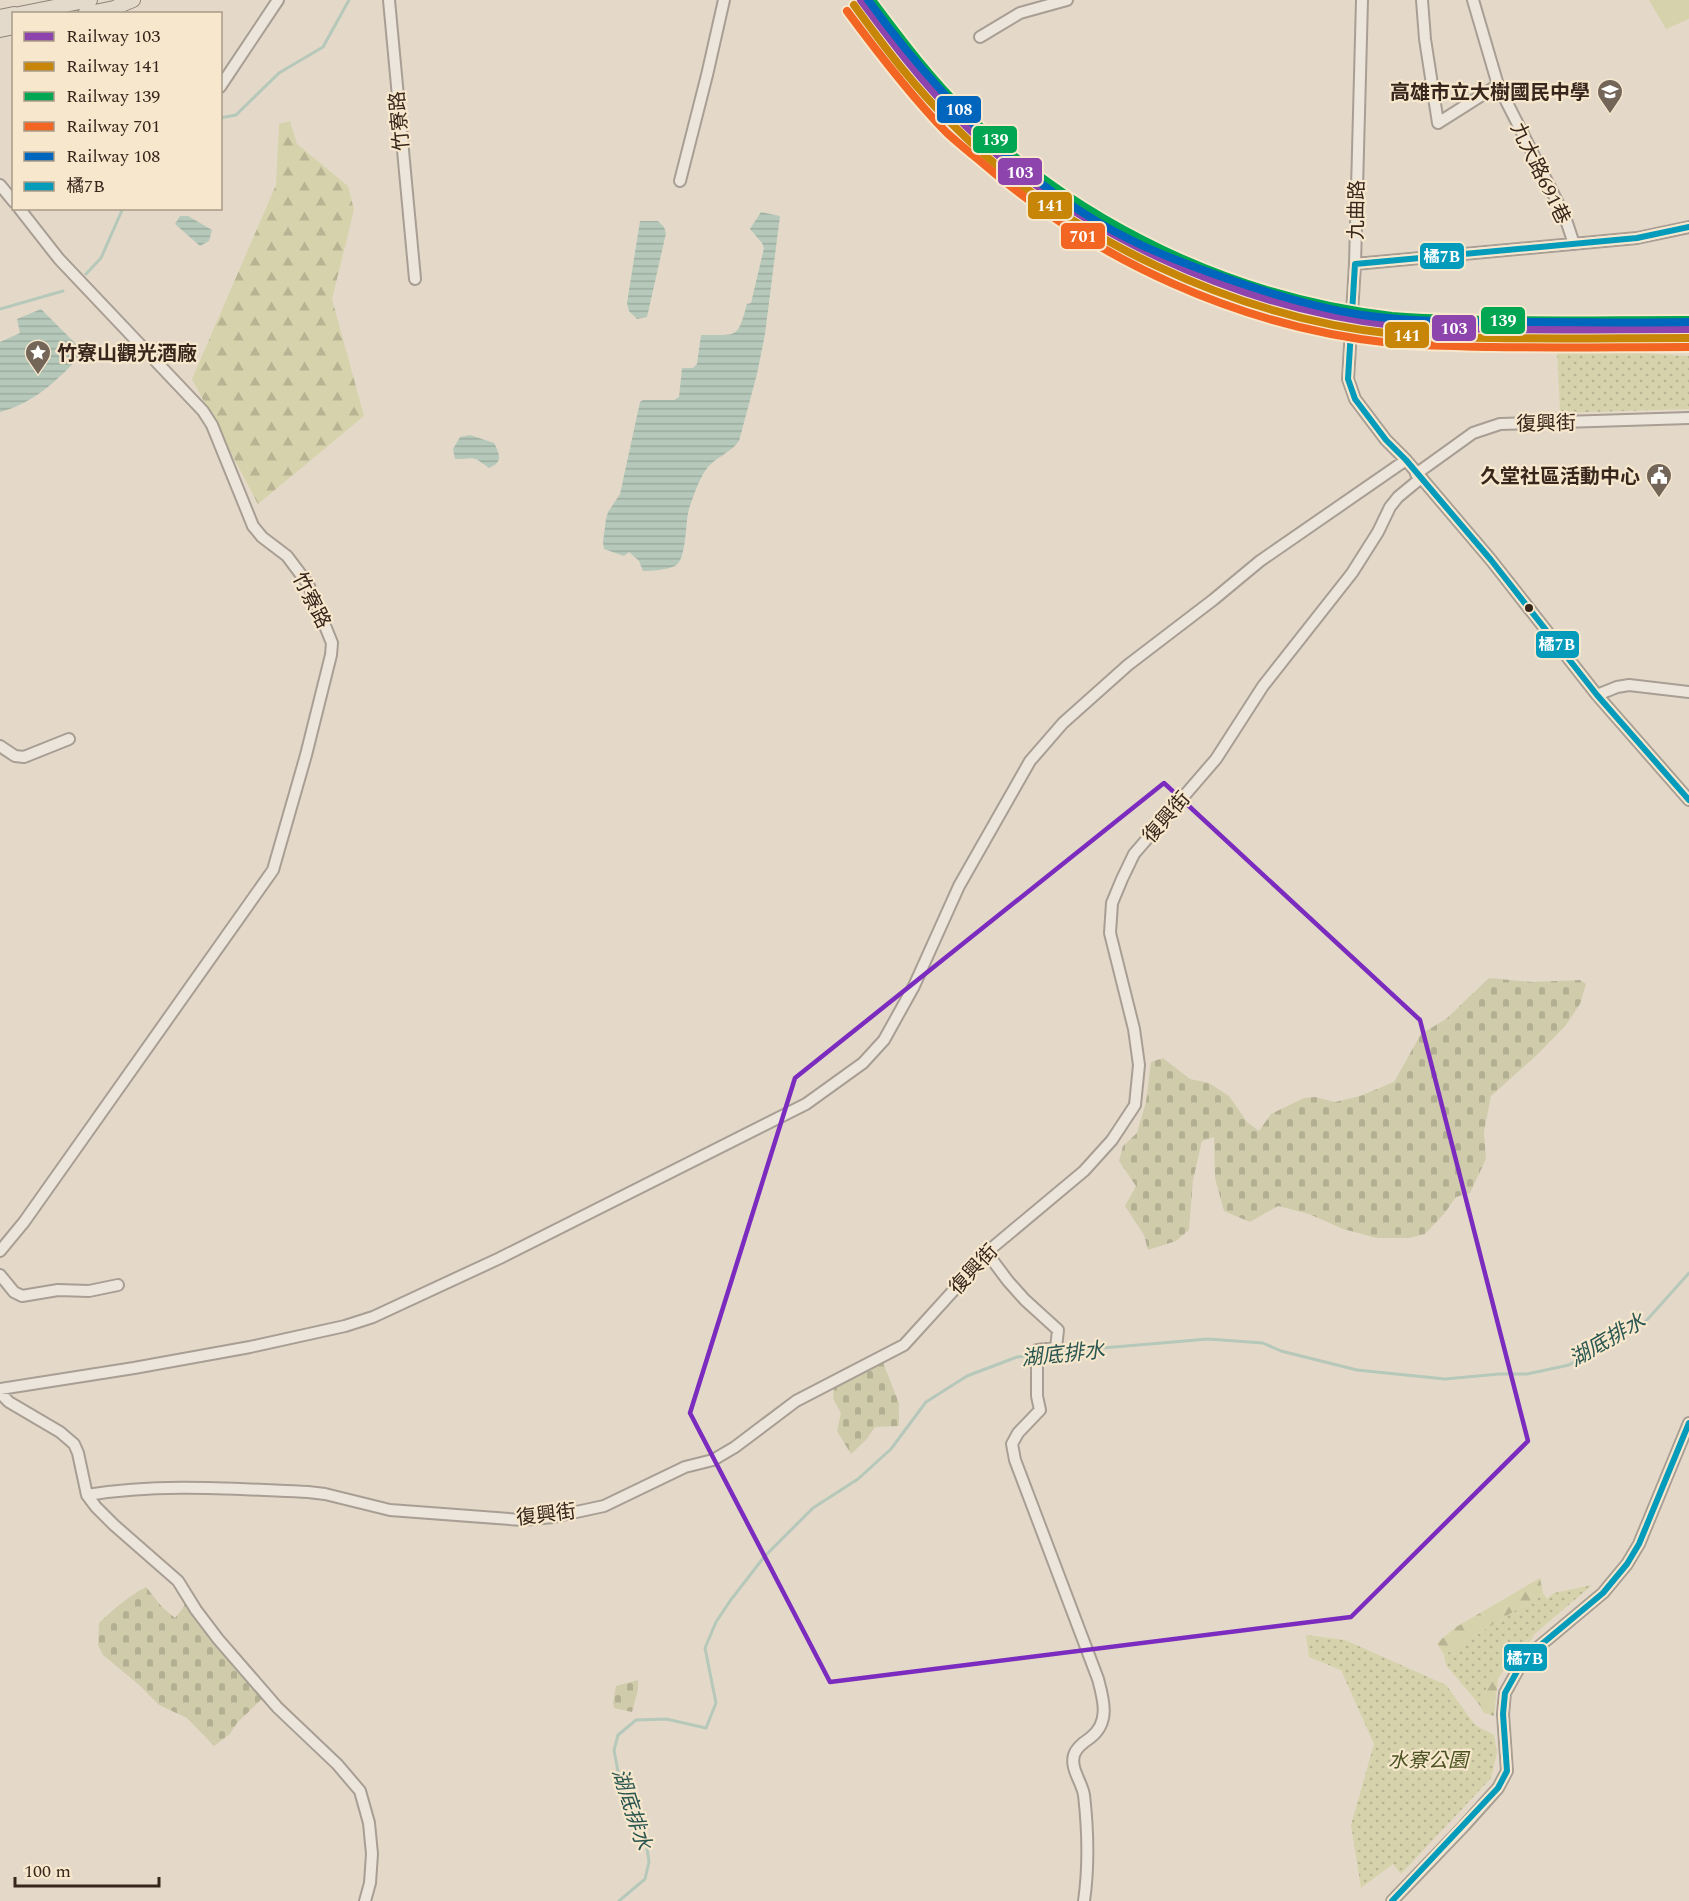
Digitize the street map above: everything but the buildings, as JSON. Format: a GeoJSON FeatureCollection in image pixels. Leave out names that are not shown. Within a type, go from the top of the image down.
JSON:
{"type":"FeatureCollection","features":[{"type":"Feature","properties":{"kind":"main road"},"geometry":{"type":"LineString","coordinates":[[29,12],[90,0]]}},
{"type":"Feature","properties":{"kind":"main road"},"geometry":{"type":"LineString","coordinates":[[95,12],[114,8],[133,0]]}},
{"type":"Feature","properties":{"kind":"street"},"geometry":{"type":"LineString","coordinates":[[222,84],[278,0]]}},
{"type":"Feature","properties":{"kind":"street","name":"竹寮路"},"geometry":{"type":"LineString","coordinates":[[389,0],[415,279]]}},
{"type":"Feature","properties":{"kind":"street"},"geometry":{"type":"LineString","coordinates":[[680,181],[724,0]]}},
{"type":"Feature","properties":{"kind":"street"},"geometry":{"type":"LineString","coordinates":[[980,37],[1020,13],[1067,0]]}},
{"type":"Feature","properties":{"kind":"street","name":"九曲路"},"geometry":{"type":"LineString","coordinates":[[1362,0],[1355,264],[1637,238],[1689,227]]}},
{"type":"Feature","properties":{"kind":"street"},"geometry":{"type":"LineString","coordinates":[[1422,0],[1425,39],[1438,123],[1498,85]]}},
{"type":"Feature","properties":{"kind":"street","name":"九大路691巷"},"geometry":{"type":"LineString","coordinates":[[1473,0],[1498,85],[1564,217],[1574,244]]}},
{"type":"Feature","properties":{"kind":"street"},"geometry":{"type":"LineString","coordinates":[[0,185],[12,200]]}},
{"type":"Feature","properties":{"kind":"street","name":"竹寮路"},"geometry":{"type":"LineString","coordinates":[[0,1251],[31,1213],[273,870],[306,755],[333,643],[308,584],[287,556],[262,537],[253,526],[212,425],[203,411],[59,259],[21,210]]}},
{"type":"Feature","properties":{"kind":"street"},"geometry":{"type":"LineString","coordinates":[[1355,264],[1348,379],[1355,399],[1386,440],[1406,460],[1491,560],[1597,695],[1689,800]]}},
{"type":"Feature","properties":{"kind":"street","name":"復興街"},"geometry":{"type":"LineString","coordinates":[[87,1496],[126,1490],[185,1487],[308,1492],[390,1510],[522,1520],[553,1517],[604,1506],[685,1467],[713,1460],[735,1447],[796,1401],[904,1345],[987,1253],[1035,1210],[1084,1171],[1112,1140],[1135,1105],[1139,1065],[1136,1038],[1125,986],[1110,933],[1112,903],[1134,854],[1216,759],[1263,686],[1352,573],[1398,497],[1419,476],[1473,433],[1500,424],[1689,418]]}},
{"type":"Feature","properties":{"kind":"street"},"geometry":{"type":"LineString","coordinates":[[364,1901],[370,1882],[372,1854],[369,1823],[360,1791],[338,1764],[277,1707],[218,1639],[178,1581],[114,1525],[87,1496],[74,1444],[60,1432],[9,1402],[0,1391],[250,1347],[345,1326],[373,1317],[500,1258],[806,1104],[862,1064],[884,1040],[914,986],[958,886],[1030,761],[1063,723],[1128,665],[1260,561],[1406,460]]}},
{"type":"Feature","properties":{"kind":"street"},"geometry":{"type":"LineString","coordinates":[[1597,695],[1629,685],[1689,692]]}},
{"type":"Feature","properties":{"kind":"street"},"geometry":{"type":"LineString","coordinates":[[0,746],[15,756],[24,757],[69,739]]}},
{"type":"Feature","properties":{"kind":"street"},"geometry":{"type":"LineString","coordinates":[[987,1253],[1025,1300],[1058,1330],[1056,1348],[1037,1350],[1037,1396],[1040,1410],[1018,1433],[1012,1444],[1014,1460],[1098,1679],[1104,1703],[1103,1721],[1096,1733],[1080,1746],[1074,1755],[1076,1776],[1083,1792],[1088,1870],[1084,1901]]}},
{"type":"Feature","properties":{"kind":"street"},"geometry":{"type":"LineString","coordinates":[[0,1275],[14,1292],[22,1296],[58,1290],[89,1291],[118,1284]]}},
{"type":"Feature","properties":{"kind":"street"},"geometry":{"type":"LineString","coordinates":[[1392,1901],[1497,1788],[1507,1771],[1503,1714],[1505,1694],[1524,1659],[1603,1593],[1627,1564],[1639,1545],[1689,1423]]}},
{"type":"Feature","properties":{"kind":"highlighted area"},"geometry":{"type":"Polygon","coordinates":[[[1164,783],[1420,1020],[1528,1441],[1351,1617],[830,1682],[690,1413],[795,1078],[1164,783]]]}},
{"type":"Feature","properties":{"kind":"green space"},"geometry":{"type":"Polygon","coordinates":[[[1649,0],[1689,0],[1689,19],[1666,29],[1649,0]]]}},
{"type":"Feature","properties":{"kind":"green space"},"geometry":{"type":"Polygon","coordinates":[[[290,121],[297,144],[348,186],[354,210],[332,299],[364,416],[258,504],[192,379],[276,185],[279,124],[290,121]]]}},
{"type":"Feature","properties":{"kind":"green space"},"geometry":{"type":"Polygon","coordinates":[[[1557,347],[1689,356],[1689,409],[1560,413],[1557,347]]]}},
{"type":"Feature","properties":{"kind":"green space"},"geometry":{"type":"Polygon","coordinates":[[[1489,978],[1532,982],[1580,980],[1586,984],[1580,1004],[1566,1025],[1491,1096],[1484,1132],[1486,1159],[1470,1193],[1456,1197],[1425,1234],[1409,1238],[1377,1238],[1343,1229],[1309,1214],[1278,1206],[1250,1222],[1224,1211],[1215,1178],[1214,1137],[1202,1141],[1193,1180],[1189,1230],[1176,1241],[1148,1250],[1144,1235],[1125,1206],[1136,1186],[1119,1161],[1123,1146],[1137,1133],[1146,1102],[1151,1062],[1163,1058],[1190,1079],[1209,1083],[1229,1096],[1247,1122],[1259,1131],[1271,1114],[1304,1098],[1315,1097],[1335,1102],[1360,1096],[1394,1082],[1421,1034],[1446,1019],[1489,978]]]}},
{"type":"Feature","properties":{"kind":"green space"},"geometry":{"type":"Polygon","coordinates":[[[882,1360],[899,1403],[899,1426],[875,1427],[866,1440],[851,1454],[837,1431],[841,1413],[833,1399],[834,1386],[882,1360]]]}},
{"type":"Feature","properties":{"kind":"green space"},"geometry":{"type":"Polygon","coordinates":[[[1540,1578],[1543,1593],[1444,1655],[1437,1643],[1456,1627],[1540,1578]]]}},
{"type":"Feature","properties":{"kind":"green space"},"geometry":{"type":"Polygon","coordinates":[[[1592,1585],[1504,1660],[1478,1703],[1446,1665],[1444,1655],[1543,1593],[1547,1599],[1554,1593],[1592,1585]]]}},
{"type":"Feature","properties":{"kind":"green space"},"geometry":{"type":"Polygon","coordinates":[[[146,1587],[162,1607],[175,1618],[183,1608],[189,1594],[266,1695],[237,1723],[230,1734],[214,1746],[187,1718],[159,1705],[103,1655],[98,1645],[99,1623],[127,1599],[146,1587]]]}},
{"type":"Feature","properties":{"kind":"green space","name":"水寮公園"},"geometry":{"type":"Polygon","coordinates":[[[1306,1635],[1345,1640],[1446,1685],[1475,1725],[1494,1735],[1497,1753],[1491,1778],[1401,1874],[1393,1864],[1361,1888],[1351,1825],[1374,1744],[1341,1670],[1309,1657],[1306,1635]]]}},
{"type":"Feature","properties":{"kind":"green space"},"geometry":{"type":"Polygon","coordinates":[[[1533,1636],[1498,1678],[1494,1716],[1484,1713],[1478,1703],[1504,1660],[1533,1636]]]}},
{"type":"Feature","properties":{"kind":"green space"},"geometry":{"type":"Polygon","coordinates":[[[638,1680],[638,1690],[632,1712],[614,1708],[616,1686],[638,1680]]]}},
{"type":"Feature","properties":{"kind":"shaded area"},"geometry":{"type":"Polygon","coordinates":[[[761,212],[780,216],[765,334],[739,441],[709,466],[700,480],[689,509],[684,549],[679,562],[668,568],[643,571],[639,561],[629,552],[624,556],[604,549],[603,542],[608,512],[620,494],[640,402],[643,400],[674,400],[679,397],[682,368],[693,368],[697,364],[701,335],[729,335],[738,330],[747,304],[751,303],[764,248],[750,229],[761,212]]]}},
{"type":"Feature","properties":{"kind":"shaded area"},"geometry":{"type":"Polygon","coordinates":[[[180,216],[188,216],[212,230],[209,241],[200,246],[175,224],[180,216]]]}},
{"type":"Feature","properties":{"kind":"shaded area"},"geometry":{"type":"Polygon","coordinates":[[[640,221],[658,221],[666,233],[647,317],[637,319],[629,311],[627,303],[640,221]]]}},
{"type":"Feature","properties":{"kind":"shaded area"},"geometry":{"type":"Polygon","coordinates":[[[41,309],[78,346],[82,354],[55,381],[34,397],[0,412],[0,342],[20,333],[17,319],[41,309]]]}},
{"type":"Feature","properties":{"kind":"shaded area"},"geometry":{"type":"Polygon","coordinates":[[[470,435],[494,443],[499,454],[497,464],[489,468],[476,459],[455,459],[453,449],[460,437],[470,435]]]}},
{"type":"Feature","properties":{"kind":"waterway"},"geometry":{"type":"LineString","coordinates":[[222,118],[236,115],[279,73],[323,47],[349,0]]}},
{"type":"Feature","properties":{"kind":"waterway"},"geometry":{"type":"LineString","coordinates":[[86,274],[101,258],[122,210]]}},
{"type":"Feature","properties":{"kind":"waterway"},"geometry":{"type":"LineString","coordinates":[[0,309],[63,291]]}},
{"type":"Feature","properties":{"kind":"waterway","name":"湖底排水"},"geometry":{"type":"LineString","coordinates":[[1056,1352],[1208,1339],[1263,1343],[1281,1351],[1357,1370],[1445,1379],[1527,1374],[1569,1365],[1646,1321],[1689,1273]]}},
{"type":"Feature","properties":{"kind":"waterway","name":"湖底排水"},"geometry":{"type":"LineString","coordinates":[[619,1901],[645,1879],[649,1862],[645,1834],[620,1782],[614,1750],[618,1735],[636,1720],[666,1719],[706,1728],[716,1703],[705,1648],[716,1622],[764,1557],[813,1508],[858,1479],[891,1449],[926,1402],[967,1376],[1017,1357],[1035,1355]]}},
{"type":"Feature","properties":{"kind":"rail line","name":"103"},"geometry":{"type":"LineString","coordinates":[[861,0],[933,92],[1004,160],[1052,196],[1104,229],[1159,257],[1216,281],[1274,301],[1333,316],[1392,325],[1495,329],[1689,329]]}},
{"type":"Feature","properties":{"kind":"rail line","name":"108"},"geometry":{"type":"LineString","coordinates":[[868,0],[952,103],[1017,164],[1088,216],[1127,238],[1178,261],[1247,286],[1296,300],[1383,318],[1470,322],[1689,322]]}},
{"type":"Feature","properties":{"kind":"rail line","name":"139"},"geometry":{"type":"LineString","coordinates":[[872,0],[941,87],[1011,154],[1059,190],[1110,222],[1163,250],[1218,273],[1275,292],[1333,307],[1392,316],[1494,320],[1689,320]]}},
{"type":"Feature","properties":{"kind":"rail line","name":"141"},"geometry":{"type":"LineString","coordinates":[[854,5],[927,98],[998,166],[1048,204],[1101,237],[1157,266],[1215,291],[1275,310],[1335,325],[1394,334],[1494,338],[1689,338]]}},
{"type":"Feature","properties":{"kind":"rail line","name":"701"},"geometry":{"type":"LineString","coordinates":[[847,11],[920,104],[947,133],[972,154],[1024,197],[1071,229],[1120,258],[1172,283],[1279,322],[1335,335],[1391,343],[1492,347],[1689,347]]}},
{"type":"Feature","properties":{"kind":"transit line","name":"橘7B"},"geometry":{"type":"LineString","coordinates":[[1689,227],[1637,238],[1355,264],[1348,379],[1355,399],[1386,440],[1406,460],[1491,560],[1597,695],[1689,800]]}},
{"type":"Feature","properties":{"kind":"transit line","name":"橘7B"},"geometry":{"type":"LineString","coordinates":[[1392,1901],[1498,1788],[1507,1771],[1503,1714],[1505,1693],[1524,1659],[1603,1593],[1627,1564],[1639,1544],[1689,1423]]}},
{"type":"Feature","properties":{"kind":"place","name":"高雄市立大樹國民中學"},"geometry":{"type":"Point","coordinates":[1610,115]}},
{"type":"Feature","properties":{"kind":"place","name":"竹寮山觀光酒廠"},"geometry":{"type":"Point","coordinates":[38,376]}},
{"type":"Feature","properties":{"kind":"place","name":"久堂社區活動中心"},"geometry":{"type":"Point","coordinates":[1659,499]}}]}
